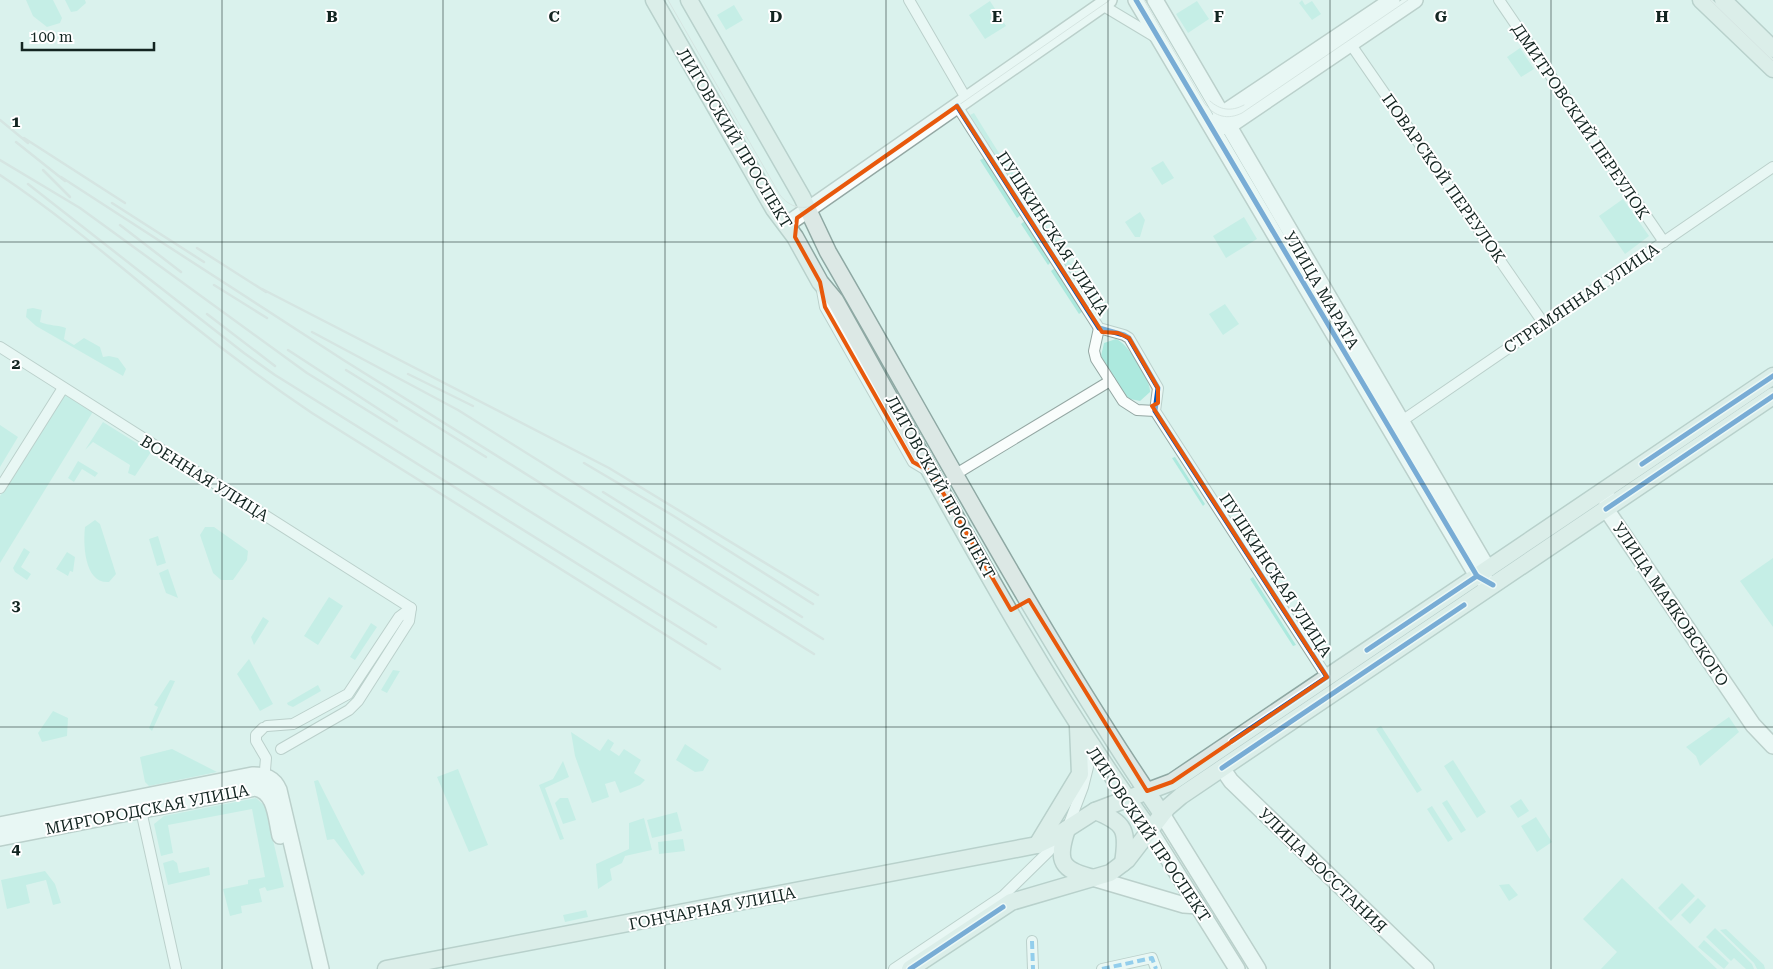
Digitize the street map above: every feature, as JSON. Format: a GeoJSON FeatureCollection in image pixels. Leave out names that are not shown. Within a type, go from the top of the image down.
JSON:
{"type":"FeatureCollection","features":[{"type":"Feature","properties":{"kind":"main road","name":"ЛИГОВСКИЙ ПРОСПЕКТ"},"geometry":{"type":"LineString","coordinates":[[654,0],[774,209],[796,223],[816,229],[1088,700],[1162,814]]}},
{"type":"Feature","properties":{"kind":"main road","name":"ЛИГОВСКИЙ ПРОСПЕКТ"},"geometry":{"type":"LineString","coordinates":[[689,0],[802,197],[796,223],[820,282],[835,300],[931,472],[1082,733],[1150,830]]}},
{"type":"Feature","properties":{"kind":"main road"},"geometry":{"type":"LineString","coordinates":[[1701,0],[1773,69]]}},
{"type":"Feature","properties":{"kind":"main road"},"geometry":{"type":"LineString","coordinates":[[1723,0],[1773,49]]}},
{"type":"Feature","properties":{"kind":"main road"},"geometry":{"type":"LineString","coordinates":[[1096,878],[1075,873],[1062,861],[1061,850],[1067,829],[1095,812],[1172,782],[1773,376]]}},
{"type":"Feature","properties":{"kind":"main road"},"geometry":{"type":"LineString","coordinates":[[910,969],[1011,902],[1110,873],[1123,863],[1162,814],[1178,798],[1773,396]]}},
{"type":"Feature","properties":{"kind":"main road"},"geometry":{"type":"LineString","coordinates":[[1010,610],[1029,600]]}},
{"type":"Feature","properties":{"kind":"main road"},"geometry":{"type":"LineString","coordinates":[[1037,845],[1080,774],[1082,733]]}},
{"type":"Feature","properties":{"kind":"main road"},"geometry":{"type":"LineString","coordinates":[[1127,799],[1162,814]]}},
{"type":"Feature","properties":{"kind":"main road"},"geometry":{"type":"LineString","coordinates":[[1095,812],[1115,819],[1121,825],[1126,837],[1123,863]]}},
{"type":"Feature","properties":{"kind":"main road","name":"ГОНЧАРНАЯ УЛИЦА"},"geometry":{"type":"LineString","coordinates":[[386,969],[1037,845],[1067,829]]}},
{"type":"Feature","properties":{"kind":"street","name":"ПУШКИНСКАЯ УЛИЦА"},"geometry":{"type":"LineString","coordinates":[[909,0],[962,103],[1099,328],[1098,340],[1094,351],[1096,359],[1123,401],[1129,406],[1153,408]]}},
{"type":"Feature","properties":{"kind":"street","name":"УЛИЦА МАРАТА"},"geometry":{"type":"LineString","coordinates":[[1136,0],[1396,425]]}},
{"type":"Feature","properties":{"kind":"street","name":"УЛИЦА МАРАТА"},"geometry":{"type":"LineString","coordinates":[[1156,0],[1226,120],[1396,425],[1482,572]]}},
{"type":"Feature","properties":{"kind":"street"},"geometry":{"type":"LineString","coordinates":[[1347,38],[1392,0]]}},
{"type":"Feature","properties":{"kind":"street"},"geometry":{"type":"LineString","coordinates":[[1213,128],[1347,38],[1415,0]]}},
{"type":"Feature","properties":{"kind":"street","name":"ДМИТРОВСКИЙ ПЕРЕУЛОК"},"geometry":{"type":"LineString","coordinates":[[1499,0],[1664,242]]}},
{"type":"Feature","properties":{"kind":"street"},"geometry":{"type":"LineString","coordinates":[[796,223],[962,103],[1106,3]]}},
{"type":"Feature","properties":{"kind":"street","name":"УЛИЦА МАРАТА"},"geometry":{"type":"LineString","coordinates":[[1106,3],[1160,40]]}},
{"type":"Feature","properties":{"kind":"street","name":"ПОВАРСКОЙ ПЕРЕУЛОК"},"geometry":{"type":"LineString","coordinates":[[1347,38],[1544,324]]}},
{"type":"Feature","properties":{"kind":"street","name":"СТРЕМЯННАЯ УЛИЦА"},"geometry":{"type":"LineString","coordinates":[[1396,425],[1773,167]]}},
{"type":"Feature","properties":{"kind":"street","name":"ПУШКИНСКАЯ УЛИЦА"},"geometry":{"type":"LineString","coordinates":[[1099,328],[1124,334],[1129,338],[1158,388],[1153,408],[1327,678]]}},
{"type":"Feature","properties":{"kind":"street"},"geometry":{"type":"LineString","coordinates":[[1098,340],[1110,332]]}},
{"type":"Feature","properties":{"kind":"street","name":"ВОЕННАЯ УЛИЦА"},"geometry":{"type":"LineString","coordinates":[[0,347],[411,608]]}},
{"type":"Feature","properties":{"kind":"street"},"geometry":{"type":"LineString","coordinates":[[956,474],[1110,381]]}},
{"type":"Feature","properties":{"kind":"street"},"geometry":{"type":"LineString","coordinates":[[0,488],[63,388]]}},
{"type":"Feature","properties":{"kind":"street","name":"УЛИЦА МАЯКОВСКОГО"},"geometry":{"type":"LineString","coordinates":[[1642,464],[1634,476],[1609,495],[1606,509],[1753,725],[1773,746]]}},
{"type":"Feature","properties":{"kind":"street"},"geometry":{"type":"LineString","coordinates":[[1482,572],[1493,585]]}},
{"type":"Feature","properties":{"kind":"street"},"geometry":{"type":"LineString","coordinates":[[314,969],[271,800],[264,783],[266,758],[256,741],[256,735],[265,727],[293,724],[348,694],[399,617],[411,608]]}},
{"type":"Feature","properties":{"kind":"street"},"geometry":{"type":"LineString","coordinates":[[266,758],[352,708],[409,621],[411,608]]}},
{"type":"Feature","properties":{"kind":"street"},"geometry":{"type":"LineString","coordinates":[[894,969],[1003,896],[1048,852],[1067,829],[1086,776],[1082,733]]}},
{"type":"Feature","properties":{"kind":"street","name":"УЛИЦА ВОССТАНИЯ"},"geometry":{"type":"LineString","coordinates":[[1222,768],[1231,781],[1426,969]]}},
{"type":"Feature","properties":{"kind":"street","name":"МИРГОРОДСКАЯ УЛИЦА"},"geometry":{"type":"LineString","coordinates":[[0,838],[248,776],[264,783]]}},
{"type":"Feature","properties":{"kind":"street"},"geometry":{"type":"LineString","coordinates":[[264,783],[274,782],[279,790],[321,969]]}},
{"type":"Feature","properties":{"kind":"street","name":"МИРГОРОДСКАЯ УЛИЦА"},"geometry":{"type":"LineString","coordinates":[[0,825],[249,789],[264,783]]}},
{"type":"Feature","properties":{"kind":"street"},"geometry":{"type":"LineString","coordinates":[[140,804],[176,969]]}},
{"type":"Feature","properties":{"kind":"street","name":"ЛИГОВСКИЙ ПРОСПЕКТ"},"geometry":{"type":"LineString","coordinates":[[1162,814],[1258,969]]}},
{"type":"Feature","properties":{"kind":"street","name":"ЛИГОВСКИЙ ПРОСПЕКТ"},"geometry":{"type":"LineString","coordinates":[[1150,830],[1237,969]]}},
{"type":"Feature","properties":{"kind":"street"},"geometry":{"type":"LineString","coordinates":[[1096,878],[1184,905],[1198,906]]}},
{"type":"Feature","properties":{"kind":"street"},"geometry":{"type":"LineString","coordinates":[[1032,941],[1033,969]]}},
{"type":"Feature","properties":{"kind":"street"},"geometry":{"type":"LineString","coordinates":[[1102,969],[1154,966]]}},
{"type":"Feature","properties":{"kind":"highlighted area"},"geometry":{"type":"Polygon","coordinates":[[[957,106],[1102,332],[1118,333],[1129,338],[1158,388],[1158,403],[1152,406],[1327,677],[1172,782],[1147,791],[1029,600],[1011,610],[931,472],[913,462],[825,307],[820,282],[795,237],[797,218],[957,106]]]}},
{"type":"Feature","properties":{"kind":"green space"},"geometry":{"type":"Polygon","coordinates":[[[26,0],[53,0],[62,18],[60,23],[47,27],[33,16],[26,0]]]}},
{"type":"Feature","properties":{"kind":"green space"},"geometry":{"type":"Polygon","coordinates":[[[65,0],[85,0],[86,3],[77,11],[71,12],[65,0]]]}},
{"type":"Feature","properties":{"kind":"green space"},"geometry":{"type":"Polygon","coordinates":[[[1302,0],[1305,5],[1312,1],[1321,14],[1312,20],[1299,3],[1302,0]]]}},
{"type":"Feature","properties":{"kind":"green space"},"geometry":{"type":"Polygon","coordinates":[[[990,1],[1006,26],[985,39],[969,15],[990,1]]]}},
{"type":"Feature","properties":{"kind":"green space"},"geometry":{"type":"Polygon","coordinates":[[[1197,1],[1209,19],[1188,33],[1176,14],[1197,1]]]}},
{"type":"Feature","properties":{"kind":"green space"},"geometry":{"type":"Polygon","coordinates":[[[734,5],[743,20],[726,30],[717,15],[734,5]]]}},
{"type":"Feature","properties":{"kind":"green space"},"geometry":{"type":"Polygon","coordinates":[[[1520,48],[1534,69],[1521,77],[1507,57],[1520,48]]]}},
{"type":"Feature","properties":{"kind":"green space"},"geometry":{"type":"Polygon","coordinates":[[[974,113],[1007,166],[1003,168],[970,115],[974,113]]]}},
{"type":"Feature","properties":{"kind":"green space"},"geometry":{"type":"Polygon","coordinates":[[[984,158],[1021,215],[1017,218],[980,160],[984,158]]]}},
{"type":"Feature","properties":{"kind":"green space"},"geometry":{"type":"Polygon","coordinates":[[[1163,161],[1174,178],[1162,185],[1151,168],[1163,161]]]}},
{"type":"Feature","properties":{"kind":"green space"},"geometry":{"type":"Polygon","coordinates":[[[1011,170],[1029,200],[1025,202],[1007,173],[1011,170]]]}},
{"type":"Feature","properties":{"kind":"green space"},"geometry":{"type":"Polygon","coordinates":[[[1623,199],[1649,236],[1625,254],[1599,216],[1623,199]]]}},
{"type":"Feature","properties":{"kind":"green space"},"geometry":{"type":"Polygon","coordinates":[[[1033,205],[1064,254],[1060,256],[1029,207],[1033,205]]]}},
{"type":"Feature","properties":{"kind":"green space"},"geometry":{"type":"Polygon","coordinates":[[[1140,212],[1145,220],[1140,237],[1135,237],[1125,222],[1140,212]]]}},
{"type":"Feature","properties":{"kind":"green space"},"geometry":{"type":"Polygon","coordinates":[[[1244,217],[1257,239],[1226,258],[1213,236],[1244,217]]]}},
{"type":"Feature","properties":{"kind":"green space"},"geometry":{"type":"Polygon","coordinates":[[[1025,221],[1051,262],[1048,265],[1021,224],[1025,221]]]}},
{"type":"Feature","properties":{"kind":"green space"},"geometry":{"type":"Polygon","coordinates":[[[1068,260],[1093,298],[1089,301],[1064,263],[1068,260]]]}},
{"type":"Feature","properties":{"kind":"green space"},"geometry":{"type":"Polygon","coordinates":[[[1055,268],[1083,311],[1079,314],[1051,271],[1055,268]]]}},
{"type":"Feature","properties":{"kind":"green space"},"geometry":{"type":"Polygon","coordinates":[[[1225,304],[1239,324],[1223,335],[1209,314],[1225,304]]]}},
{"type":"Feature","properties":{"kind":"green space"},"geometry":{"type":"Polygon","coordinates":[[[27,309],[42,310],[40,322],[66,328],[64,339],[74,345],[84,338],[100,347],[103,357],[118,358],[126,369],[123,376],[36,326],[26,317],[27,309]]]}},
{"type":"Feature","properties":{"kind":"green space"},"geometry":{"type":"Polygon","coordinates":[[[1116,339],[1132,354],[1147,380],[1150,392],[1140,401],[1126,396],[1101,356],[1104,343],[1116,339]]]}},
{"type":"Feature","properties":{"kind":"green space"},"geometry":{"type":"Polygon","coordinates":[[[66,393],[94,410],[0,563],[0,496],[66,393]]]}},
{"type":"Feature","properties":{"kind":"green space"},"geometry":{"type":"Polygon","coordinates":[[[103,422],[151,452],[135,476],[128,473],[130,465],[93,442],[85,450],[103,422]]]}},
{"type":"Feature","properties":{"kind":"green space"},"geometry":{"type":"Polygon","coordinates":[[[0,425],[18,437],[0,467],[0,425]]]}},
{"type":"Feature","properties":{"kind":"green space"},"geometry":{"type":"Polygon","coordinates":[[[1175,457],[1205,504],[1203,506],[1172,458],[1175,457]]]}},
{"type":"Feature","properties":{"kind":"green space"},"geometry":{"type":"Polygon","coordinates":[[[78,461],[98,473],[95,477],[82,469],[74,482],[68,478],[78,461]]]}},
{"type":"Feature","properties":{"kind":"green space"},"geometry":{"type":"Polygon","coordinates":[[[95,520],[100,524],[116,574],[109,582],[101,581],[94,577],[87,562],[84,543],[85,527],[95,520]]]}},
{"type":"Feature","properties":{"kind":"green space"},"geometry":{"type":"Polygon","coordinates":[[[205,527],[214,527],[248,551],[247,560],[233,580],[221,580],[213,573],[200,535],[205,527]]]}},
{"type":"Feature","properties":{"kind":"green space"},"geometry":{"type":"Polygon","coordinates":[[[158,536],[166,563],[157,566],[149,539],[158,536]]]}},
{"type":"Feature","properties":{"kind":"green space"},"geometry":{"type":"Polygon","coordinates":[[[24,548],[30,552],[21,567],[31,574],[27,580],[15,572],[13,568],[24,548]]]}},
{"type":"Feature","properties":{"kind":"green space"},"geometry":{"type":"Polygon","coordinates":[[[67,552],[75,557],[73,572],[70,571],[68,576],[56,569],[67,552]]]}},
{"type":"Feature","properties":{"kind":"green space"},"geometry":{"type":"Polygon","coordinates":[[[1773,558],[1773,627],[1740,581],[1773,558]]]}},
{"type":"Feature","properties":{"kind":"green space"},"geometry":{"type":"Polygon","coordinates":[[[168,569],[178,598],[166,593],[159,573],[168,569]]]}},
{"type":"Feature","properties":{"kind":"green space"},"geometry":{"type":"Polygon","coordinates":[[[1253,577],[1296,645],[1293,646],[1250,579],[1253,577]]]}},
{"type":"Feature","properties":{"kind":"green space"},"geometry":{"type":"Polygon","coordinates":[[[329,597],[343,606],[318,645],[304,636],[329,597]]]}},
{"type":"Feature","properties":{"kind":"green space"},"geometry":{"type":"Polygon","coordinates":[[[263,617],[269,621],[254,645],[251,637],[263,617]]]}},
{"type":"Feature","properties":{"kind":"green space"},"geometry":{"type":"Polygon","coordinates":[[[371,623],[377,627],[355,660],[350,657],[371,623]]]}},
{"type":"Feature","properties":{"kind":"green space"},"geometry":{"type":"Polygon","coordinates":[[[249,659],[273,704],[260,711],[237,674],[249,659]]]}},
{"type":"Feature","properties":{"kind":"green space"},"geometry":{"type":"Polygon","coordinates":[[[393,670],[400,671],[387,693],[381,690],[393,670]]]}},
{"type":"Feature","properties":{"kind":"green space"},"geometry":{"type":"Polygon","coordinates":[[[170,680],[175,681],[152,731],[149,728],[158,707],[154,705],[170,680]]]}},
{"type":"Feature","properties":{"kind":"green space"},"geometry":{"type":"Polygon","coordinates":[[[318,685],[321,691],[293,707],[288,705],[287,703],[318,685]]]}},
{"type":"Feature","properties":{"kind":"green space"},"geometry":{"type":"Polygon","coordinates":[[[53,711],[68,718],[67,736],[42,742],[38,733],[53,711]]]}},
{"type":"Feature","properties":{"kind":"green space"},"geometry":{"type":"Polygon","coordinates":[[[1729,717],[1739,732],[1700,766],[1696,756],[1686,747],[1729,717]]]}},
{"type":"Feature","properties":{"kind":"green space"},"geometry":{"type":"Polygon","coordinates":[[[1381,726],[1422,790],[1417,793],[1376,729],[1381,726]]]}},
{"type":"Feature","properties":{"kind":"green space"},"geometry":{"type":"Polygon","coordinates":[[[571,732],[600,751],[608,739],[614,743],[610,750],[619,756],[624,749],[641,760],[634,773],[645,780],[640,785],[620,793],[615,781],[605,784],[609,797],[592,803],[575,756],[571,732]]]}},
{"type":"Feature","properties":{"kind":"green space"},"geometry":{"type":"Polygon","coordinates":[[[685,744],[709,760],[703,771],[695,772],[676,760],[685,744]]]}},
{"type":"Feature","properties":{"kind":"green space"},"geometry":{"type":"Polygon","coordinates":[[[172,749],[217,772],[149,786],[145,782],[140,757],[172,749]]]}},
{"type":"Feature","properties":{"kind":"green space"},"geometry":{"type":"Polygon","coordinates":[[[1453,760],[1486,812],[1477,818],[1444,766],[1453,760]]]}},
{"type":"Feature","properties":{"kind":"green space"},"geometry":{"type":"Polygon","coordinates":[[[563,761],[569,777],[545,788],[564,839],[560,840],[539,785],[553,779],[563,761]]]}},
{"type":"Feature","properties":{"kind":"green space"},"geometry":{"type":"Polygon","coordinates":[[[458,769],[488,845],[469,852],[437,777],[458,769]]]}},
{"type":"Feature","properties":{"kind":"green space"},"geometry":{"type":"Polygon","coordinates":[[[318,780],[365,873],[362,876],[334,839],[327,840],[314,781],[318,780]]]}},
{"type":"Feature","properties":{"kind":"green space"},"geometry":{"type":"Polygon","coordinates":[[[256,798],[265,806],[284,887],[267,891],[265,887],[259,889],[262,902],[241,906],[242,913],[230,916],[223,889],[248,884],[248,880],[265,877],[252,809],[168,825],[173,853],[161,856],[154,824],[164,816],[256,798]]]}},
{"type":"Feature","properties":{"kind":"green space"},"geometry":{"type":"Polygon","coordinates":[[[560,798],[568,798],[576,820],[563,824],[555,803],[560,798]]]}},
{"type":"Feature","properties":{"kind":"green space"},"geometry":{"type":"Polygon","coordinates":[[[1521,799],[1529,811],[1518,818],[1510,806],[1521,799]]]}},
{"type":"Feature","properties":{"kind":"green space"},"geometry":{"type":"Polygon","coordinates":[[[1447,800],[1466,830],[1461,833],[1442,803],[1447,800]]]}},
{"type":"Feature","properties":{"kind":"green space"},"geometry":{"type":"Polygon","coordinates":[[[1432,806],[1453,839],[1448,842],[1427,809],[1432,806]]]}},
{"type":"Feature","properties":{"kind":"green space"},"geometry":{"type":"Polygon","coordinates":[[[677,812],[682,831],[652,838],[647,820],[677,812]]]}},
{"type":"Feature","properties":{"kind":"green space"},"geometry":{"type":"Polygon","coordinates":[[[1536,817],[1552,842],[1537,852],[1521,826],[1536,817]]]}},
{"type":"Feature","properties":{"kind":"green space"},"geometry":{"type":"Polygon","coordinates":[[[644,818],[652,850],[625,856],[622,863],[610,869],[612,880],[598,889],[596,864],[629,849],[629,823],[644,818]]]}},
{"type":"Feature","properties":{"kind":"green space"},"geometry":{"type":"Polygon","coordinates":[[[683,839],[685,851],[659,854],[658,842],[683,839]]]}},
{"type":"Feature","properties":{"kind":"green space"},"geometry":{"type":"Polygon","coordinates":[[[173,860],[177,863],[179,873],[209,867],[210,875],[168,885],[163,863],[173,860]]]}},
{"type":"Feature","properties":{"kind":"green space"},"geometry":{"type":"Polygon","coordinates":[[[45,871],[55,884],[61,903],[53,905],[46,880],[26,885],[30,903],[7,909],[1,880],[45,871]]]}},
{"type":"Feature","properties":{"kind":"green space"},"geometry":{"type":"Polygon","coordinates":[[[1622,878],[1717,969],[1601,969],[1617,952],[1583,919],[1622,878]]]}},
{"type":"Feature","properties":{"kind":"green space"},"geometry":{"type":"Polygon","coordinates":[[[1682,883],[1695,896],[1671,921],[1658,908],[1682,883]]]}},
{"type":"Feature","properties":{"kind":"green space"},"geometry":{"type":"Polygon","coordinates":[[[1509,884],[1518,895],[1509,901],[1499,885],[1509,884]]]}},
{"type":"Feature","properties":{"kind":"green space"},"geometry":{"type":"Polygon","coordinates":[[[1698,898],[1706,906],[1690,924],[1681,915],[1698,898]]]}},
{"type":"Feature","properties":{"kind":"green space"},"geometry":{"type":"Polygon","coordinates":[[[586,910],[588,917],[565,922],[563,915],[586,910]]]}},
{"type":"Feature","properties":{"kind":"green space"},"geometry":{"type":"Polygon","coordinates":[[[1715,928],[1752,964],[1754,969],[1746,969],[1734,958],[1731,961],[1706,937],[1715,928]]]}},
{"type":"Feature","properties":{"kind":"green space"},"geometry":{"type":"Polygon","coordinates":[[[1726,929],[1764,965],[1765,969],[1757,969],[1754,963],[1720,930],[1726,929]]]}},
{"type":"Feature","properties":{"kind":"green space"},"geometry":{"type":"Polygon","coordinates":[[[1704,940],[1729,963],[1724,969],[1698,947],[1704,940]]]}},
{"type":"Feature","properties":{"kind":"tram line"},"geometry":{"type":"LineString","coordinates":[[668,0],[780,195],[788,203],[798,207],[808,207],[818,203],[1110,0]]}},
{"type":"Feature","properties":{"kind":"tram line"},"geometry":{"type":"LineString","coordinates":[[1144,0],[1205,104],[1213,112],[1227,117],[1242,113],[1408,0]]}},
{"type":"Feature","properties":{"kind":"tram line"},"geometry":{"type":"LineString","coordinates":[[1710,0],[1773,61]]}},
{"type":"Feature","properties":{"kind":"tram line"},"geometry":{"type":"LineString","coordinates":[[1210,101],[1226,109],[1235,109],[1244,105]]}},
{"type":"Feature","properties":{"kind":"railway"},"geometry":{"type":"LineString","coordinates":[[0,120],[28,143]]}},
{"type":"Feature","properties":{"kind":"railway"},"geometry":{"type":"LineString","coordinates":[[24,138],[125,203]]}},
{"type":"Feature","properties":{"kind":"railway"},"geometry":{"type":"LineString","coordinates":[[16,142],[65,181]]}},
{"type":"Feature","properties":{"kind":"railway"},"geometry":{"type":"LineString","coordinates":[[0,160],[80,208],[307,373],[716,627]]}},
{"type":"Feature","properties":{"kind":"railway"},"geometry":{"type":"LineString","coordinates":[[43,170],[70,197]]}},
{"type":"Feature","properties":{"kind":"railway"},"geometry":{"type":"LineString","coordinates":[[0,175],[72,227],[248,368],[312,413],[720,669]]}},
{"type":"Feature","properties":{"kind":"railway"},"geometry":{"type":"LineString","coordinates":[[61,177],[345,361],[814,654]]}},
{"type":"Feature","properties":{"kind":"railway"},"geometry":{"type":"LineString","coordinates":[[28,184],[244,353],[275,375],[706,644]]}},
{"type":"Feature","properties":{"kind":"railway"},"geometry":{"type":"LineString","coordinates":[[112,203],[204,262]]}},
{"type":"Feature","properties":{"kind":"railway"},"geometry":{"type":"LineString","coordinates":[[120,225],[181,272]]}},
{"type":"Feature","properties":{"kind":"railway"},"geometry":{"type":"LineString","coordinates":[[197,248],[266,292]]}},
{"type":"Feature","properties":{"kind":"railway"},"geometry":{"type":"LineString","coordinates":[[214,285],[267,318]]}},
{"type":"Feature","properties":{"kind":"railway"},"geometry":{"type":"LineString","coordinates":[[262,289],[609,468],[818,595]]}},
{"type":"Feature","properties":{"kind":"railway"},"geometry":{"type":"LineString","coordinates":[[207,314],[275,366]]}},
{"type":"Feature","properties":{"kind":"railway"},"geometry":{"type":"LineString","coordinates":[[312,332],[458,410],[823,639]]}},
{"type":"Feature","properties":{"kind":"railway"},"geometry":{"type":"LineString","coordinates":[[288,350],[397,421]]}},
{"type":"Feature","properties":{"kind":"railway"},"geometry":{"type":"LineString","coordinates":[[346,370],[486,457]]}},
{"type":"Feature","properties":{"kind":"railway"},"geometry":{"type":"LineString","coordinates":[[408,374],[473,406]]}},
{"type":"Feature","properties":{"kind":"railway"},"geometry":{"type":"LineString","coordinates":[[584,463],[672,515],[813,604]]}},
{"type":"Feature","properties":{"kind":"railway"},"geometry":{"type":"LineString","coordinates":[[603,492],[802,617]]}},
{"type":"Feature","properties":{"kind":"marked path"},"geometry":{"type":"LineString","coordinates":[[1032,941],[1033,969]]}},
{"type":"Feature","properties":{"kind":"marked path"},"geometry":{"type":"LineString","coordinates":[[1102,969],[1152,958],[1156,969]]}},
{"type":"Feature","properties":{"kind":"cycle path"},"geometry":{"type":"LineString","coordinates":[[1136,0],[1477,576],[1493,585]]}},
{"type":"Feature","properties":{"kind":"cycle path"},"geometry":{"type":"LineString","coordinates":[[957,106],[1099,328],[1129,338],[1158,388],[1155,411],[1327,677],[1232,741]]}},
{"type":"Feature","properties":{"kind":"cycle path"},"geometry":{"type":"LineString","coordinates":[[1642,464],[1773,376]]}},
{"type":"Feature","properties":{"kind":"cycle path"},"geometry":{"type":"LineString","coordinates":[[1606,509],[1773,396]]}},
{"type":"Feature","properties":{"kind":"cycle path"},"geometry":{"type":"LineString","coordinates":[[1367,650],[1477,576]]}},
{"type":"Feature","properties":{"kind":"cycle path"},"geometry":{"type":"LineString","coordinates":[[1222,768],[1464,605]]}},
{"type":"Feature","properties":{"kind":"cycle path"},"geometry":{"type":"LineString","coordinates":[[910,969],[1003,907]]}}]}
